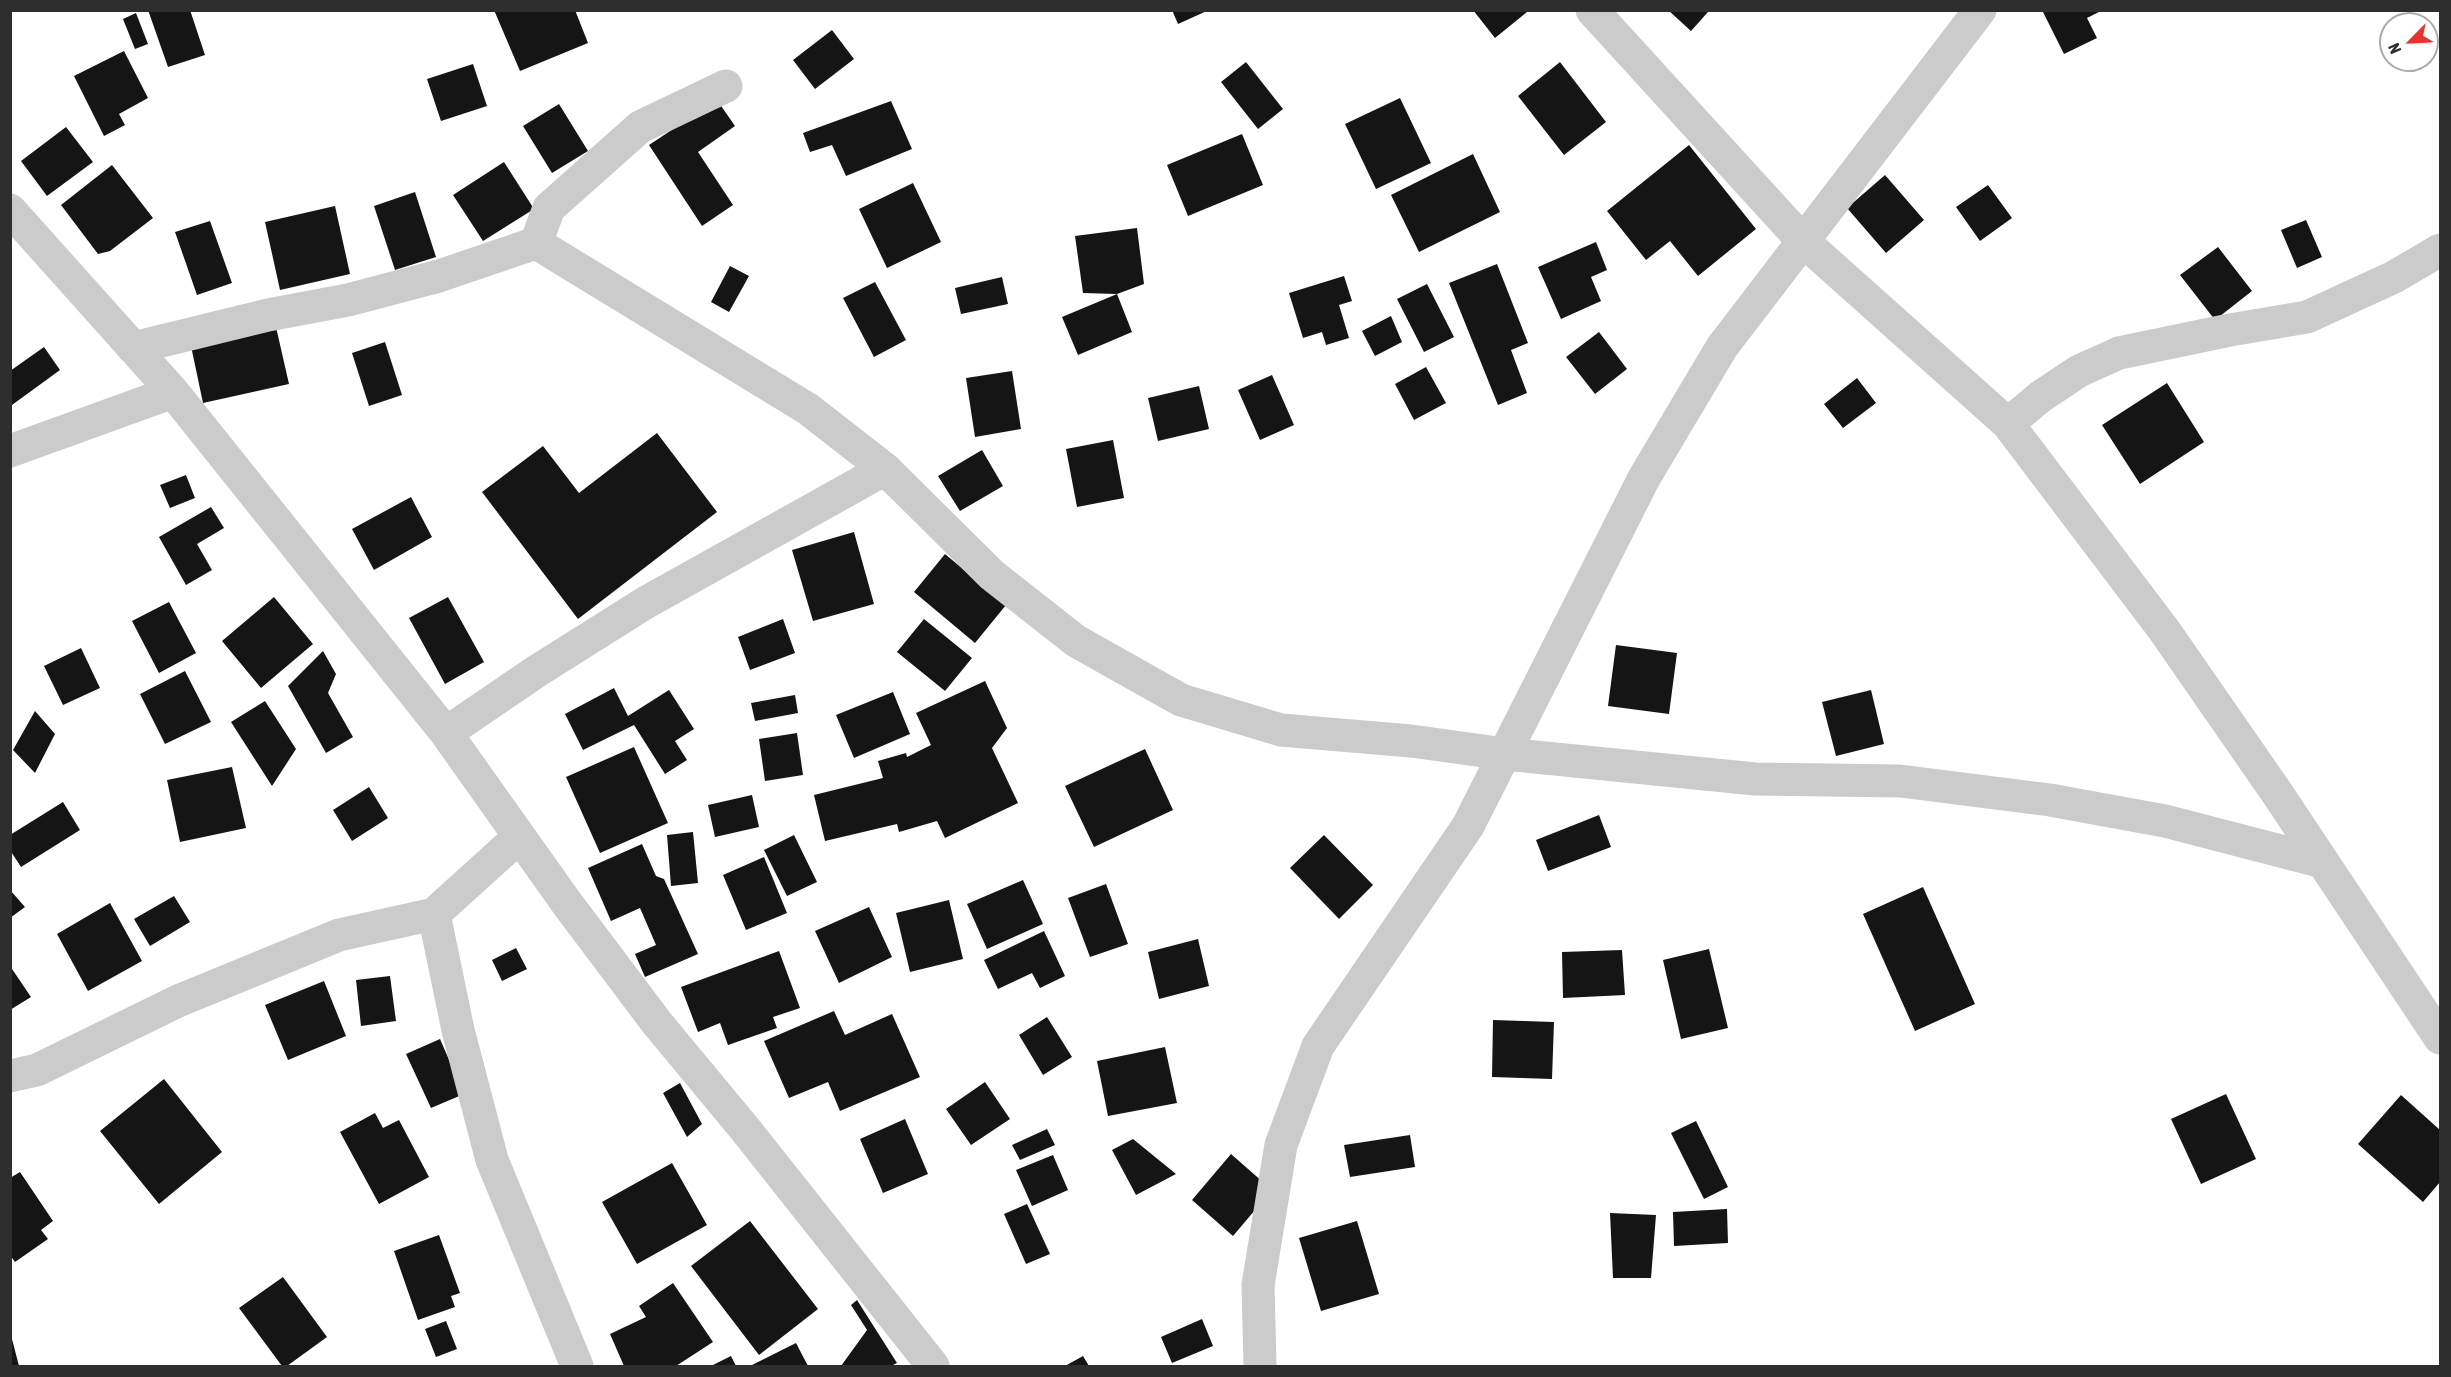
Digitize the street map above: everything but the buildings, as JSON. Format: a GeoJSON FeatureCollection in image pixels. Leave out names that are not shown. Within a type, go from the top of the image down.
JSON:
{"type":"FeatureCollection","features":[{"type":"Feature","properties":{"kind":"street"},"geometry":{"type":"LineString","coordinates":[[1592,10],[1802,240],[2008,424],[2164,630],[2440,1038]]}},
{"type":"Feature","properties":{"kind":"street"},"geometry":{"type":"LineString","coordinates":[[1260,1366],[1258,1285],[1281,1145],[1318,1046],[1468,826],[1644,478],[1722,347],[1980,10]]}},
{"type":"Feature","properties":{"kind":"street"},"geometry":{"type":"LineString","coordinates":[[536,243],[549,208],[640,127],[726,86]]}},
{"type":"Feature","properties":{"kind":"street"},"geometry":{"type":"LineString","coordinates":[[10,210],[173,392],[446,733],[519,837],[657,1023],[745,1129],[933,1366]]}},
{"type":"Feature","properties":{"kind":"street"},"geometry":{"type":"LineString","coordinates":[[133,348],[268,315],[348,300],[428,279],[536,243],[808,409],[885,469],[992,575],[1076,641],[1181,700],[1281,730],[1411,741],[1505,754],[1755,779],[1900,782],[2050,800],[2165,821],[2323,862]]}},
{"type":"Feature","properties":{"kind":"street"},"geometry":{"type":"LineString","coordinates":[[2008,424],[2079,371],[2119,353],[2307,317],[2394,277],[2440,250]]}},
{"type":"Feature","properties":{"kind":"street"},"geometry":{"type":"LineString","coordinates":[[10,451],[173,392]]}},
{"type":"Feature","properties":{"kind":"street"},"geometry":{"type":"LineString","coordinates":[[446,733],[537,671],[645,603],[885,469]]}},
{"type":"Feature","properties":{"kind":"street"},"geometry":{"type":"LineString","coordinates":[[10,1076],[37,1070],[178,1000],[339,935],[434,914],[519,837]]}},
{"type":"Feature","properties":{"kind":"street"},"geometry":{"type":"LineString","coordinates":[[434,914],[458,1030],[492,1160],[577,1366]]}}]}
